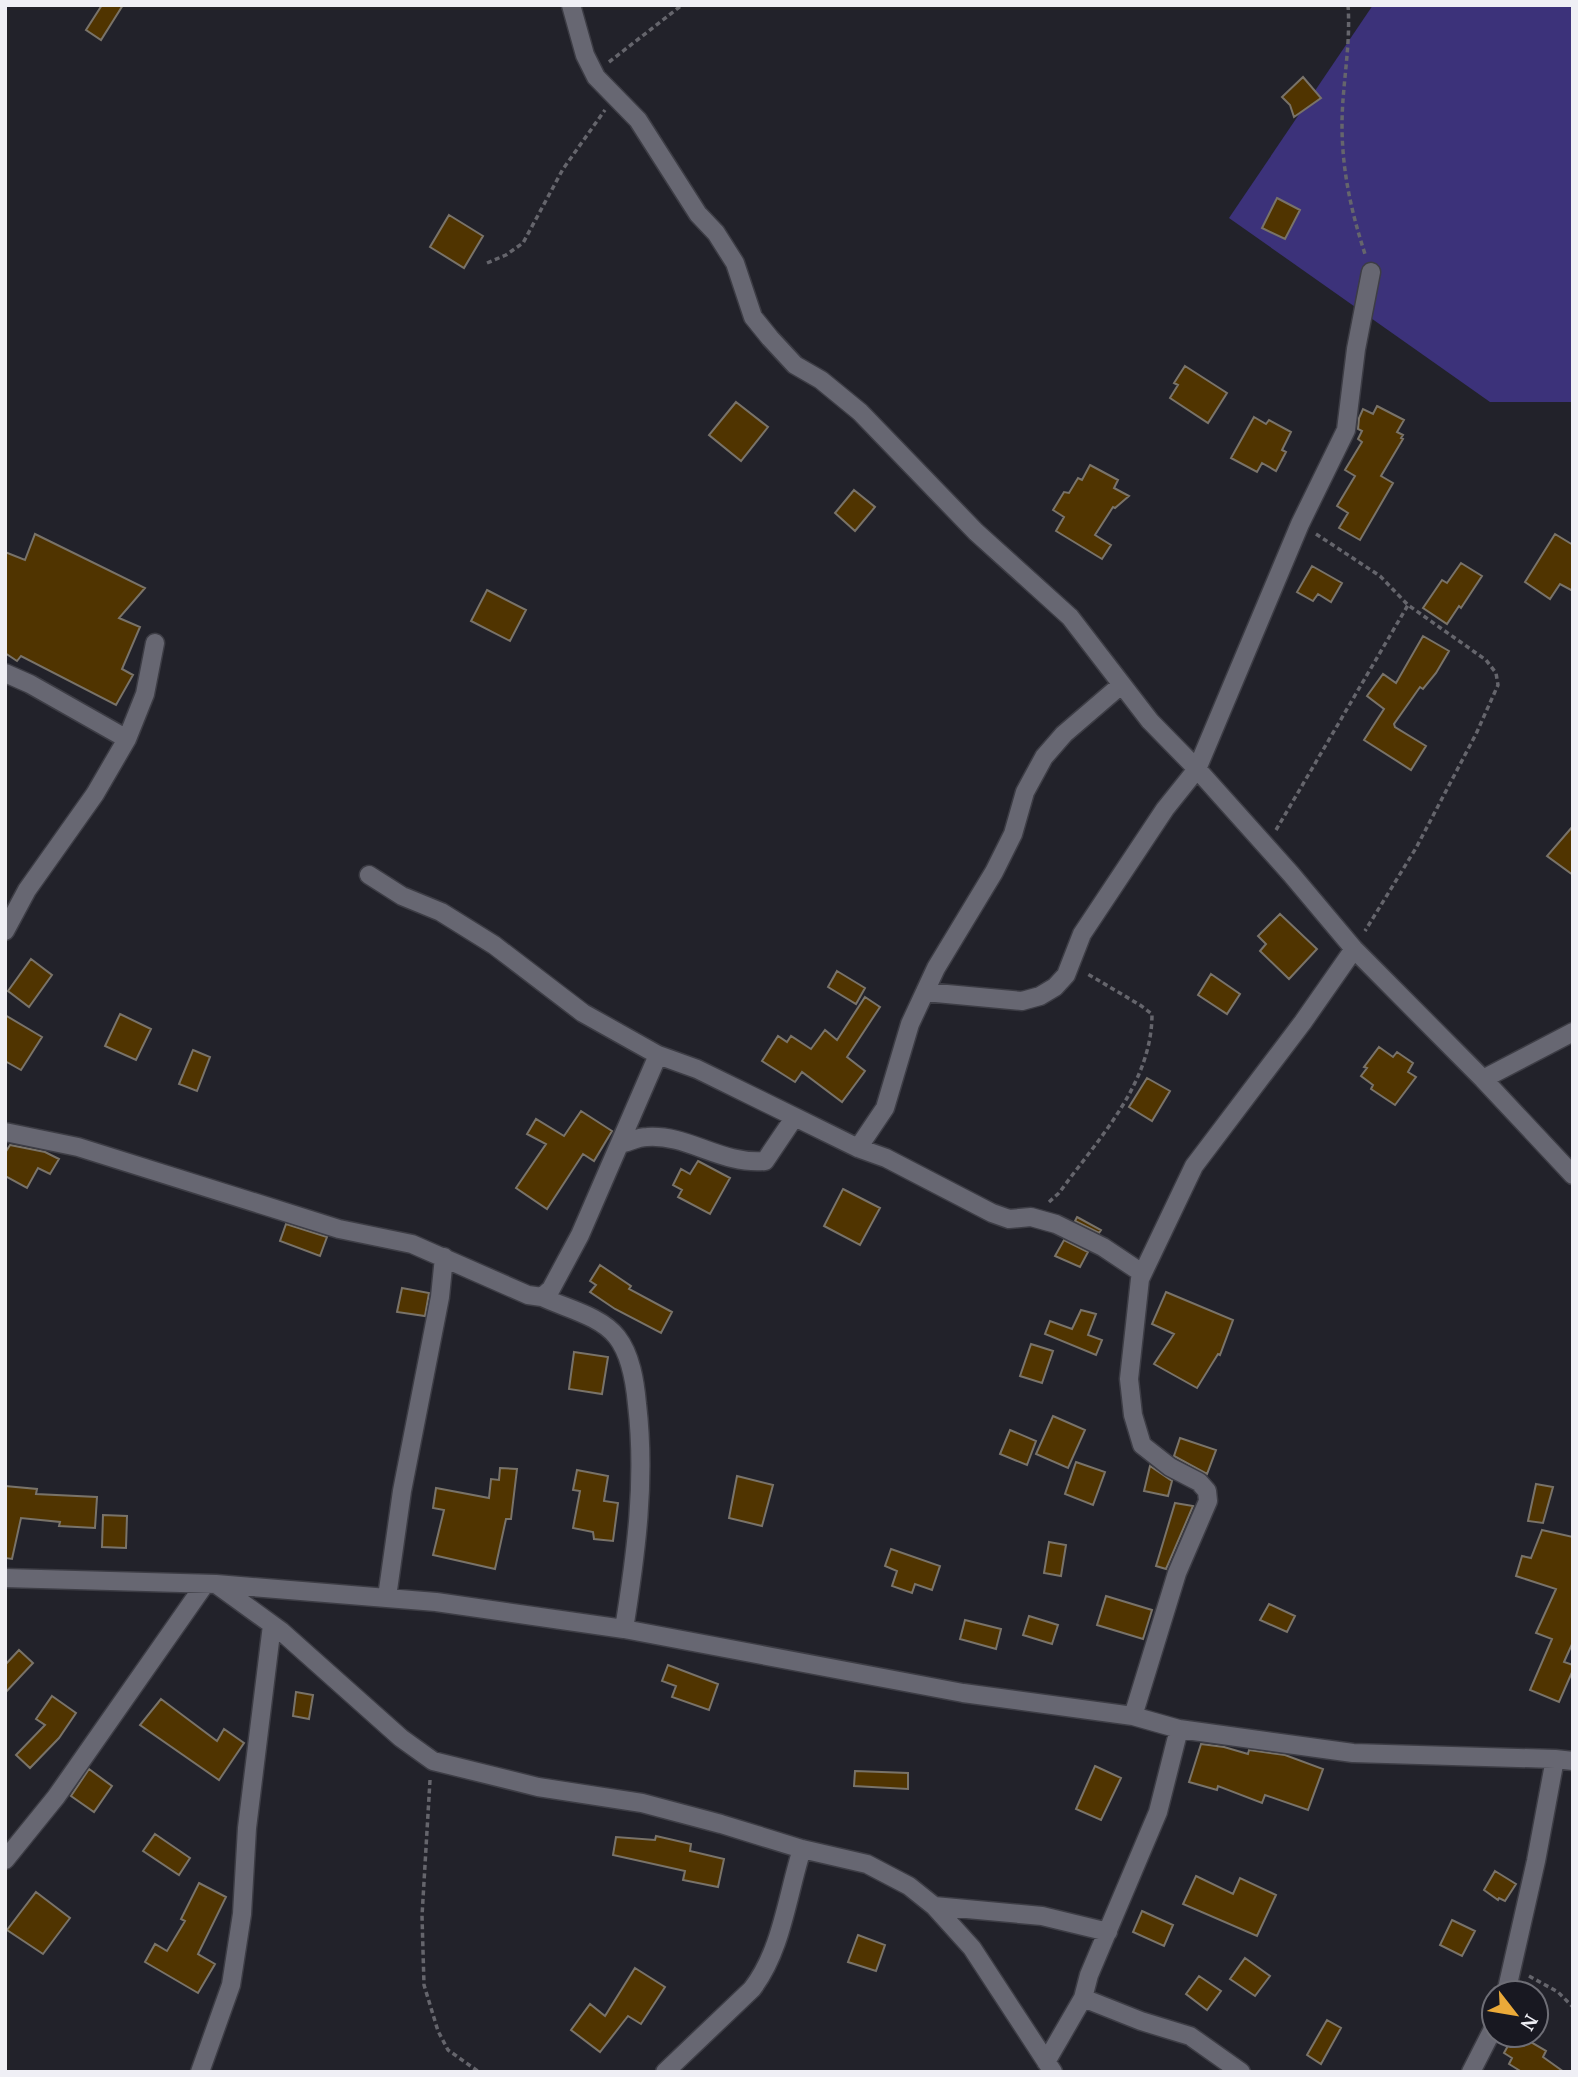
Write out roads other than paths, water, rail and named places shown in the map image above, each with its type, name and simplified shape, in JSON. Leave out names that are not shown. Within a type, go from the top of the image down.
[{"type":"street","points":[[571,5],[585,55],[596,77],[638,120],[698,214],[716,233],[736,263],[753,317],[770,338],[795,365],[821,380],[860,412],[976,532],[1070,617],[1150,721],[1267,847],[1354,949],[1483,1079],[1573,1175]]},
{"type":"street","points":[[925,992],[1022,1001],[1040,996],[1055,987],[1066,975],[1082,933],[1164,809],[1197,769],[1300,524],[1346,430],[1356,349],[1371,272]]},
{"type":"street","points":[[5,931],[27,890],[94,794],[127,739],[145,694],[155,643]]},
{"type":"street","points":[[5,673],[30,684],[127,739]]},
{"type":"street","points":[[858,1148],[885,1108],[910,1024],[936,968],[994,872],[1013,834],[1025,792],[1044,757],[1064,734],[1121,685]]},
{"type":"street","points":[[369,875],[402,896],[441,912],[494,944],[583,1013],[658,1055],[696,1069],[858,1148],[886,1158],[992,1213],[1009,1219],[1031,1217],[1056,1224],[1103,1247],[1142,1273]]},
{"type":"street","points":[[1133,1716],[1177,1573],[1208,1501],[1207,1491],[1199,1482],[1170,1467],[1142,1445],[1133,1415],[1129,1379],[1142,1273],[1194,1166],[1303,1023],[1354,949]]},
{"type":"street","points":[[1483,1079],[1573,1032]]},
{"type":"street","points":[[542,1297],[551,1289],[580,1235],[658,1055]]},
{"type":"street","points":[[620,1144],[645,1136],[666,1138],[726,1158],[749,1162],[765,1161],[794,1118]]},
{"type":"street","points":[[5,1132],[78,1147],[339,1229],[412,1244],[528,1295],[542,1297],[600,1323],[616,1335],[625,1349],[635,1382],[641,1437],[640,1508],[635,1563],[624,1629]]},
{"type":"street","points":[[387,1597],[402,1491],[440,1297],[444,1257]]},
{"type":"street","points":[[5,1578],[211,1584],[387,1597],[624,1629],[963,1693],[1133,1716],[1179,1730],[1353,1753],[1564,1760],[1536,1861],[1510,1979]]},
{"type":"street","points":[[211,1584],[272,1625],[401,1738],[433,1760],[538,1787],[642,1803],[721,1824],[802,1850],[867,1864],[909,1886],[934,1906],[972,1948],[1050,2067]]},
{"type":"street","points":[[5,1860],[64,1786],[211,1584]]},
{"type":"street","points":[[200,2072],[231,1985],[242,1913],[247,1828],[272,1625]]},
{"type":"street","points":[[1050,2067],[1083,1998],[1089,1975],[1158,1812],[1179,1730]]},
{"type":"street","points":[[665,2072],[752,1989],[764,1973],[781,1929],[802,1850]]},
{"type":"street","points":[[934,1906],[1042,1916],[1108,1932]]},
{"type":"street","points":[[1083,1998],[1141,2021],[1190,2036],[1241,2072]]},
{"type":"street","points":[[1471,2072],[1483,2049]]}]
